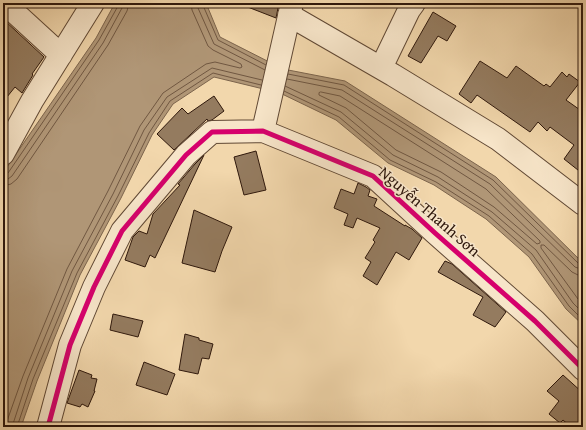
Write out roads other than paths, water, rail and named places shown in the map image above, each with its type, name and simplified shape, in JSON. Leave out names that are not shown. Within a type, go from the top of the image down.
[{"type":"street","points":[[6,3],[18,16],[61,55]]},
{"type":"street","points":[[3,154],[32,101],[93,3]]},
{"type":"street","points":[[381,68],[409,10],[414,3]]},
{"type":"street","points":[[263,131],[289,16],[381,68],[498,139],[583,204]]},
{"type":"street","name":"Nguyễn Thanh Sơn","points":[[48,427],[70,345],[94,287],[122,231],[186,155],[212,132],[263,131],[373,176],[535,320],[583,369]]},
{"type":"water","points":[[115,3],[206,3],[220,37],[283,69],[345,81],[496,177],[583,263],[583,325],[566,309],[529,257],[486,219],[434,185],[388,163],[336,120],[280,93],[214,77],[173,104],[152,135],[121,198],[80,275],[37,381],[21,427],[3,427],[3,173],[96,38]]}]
